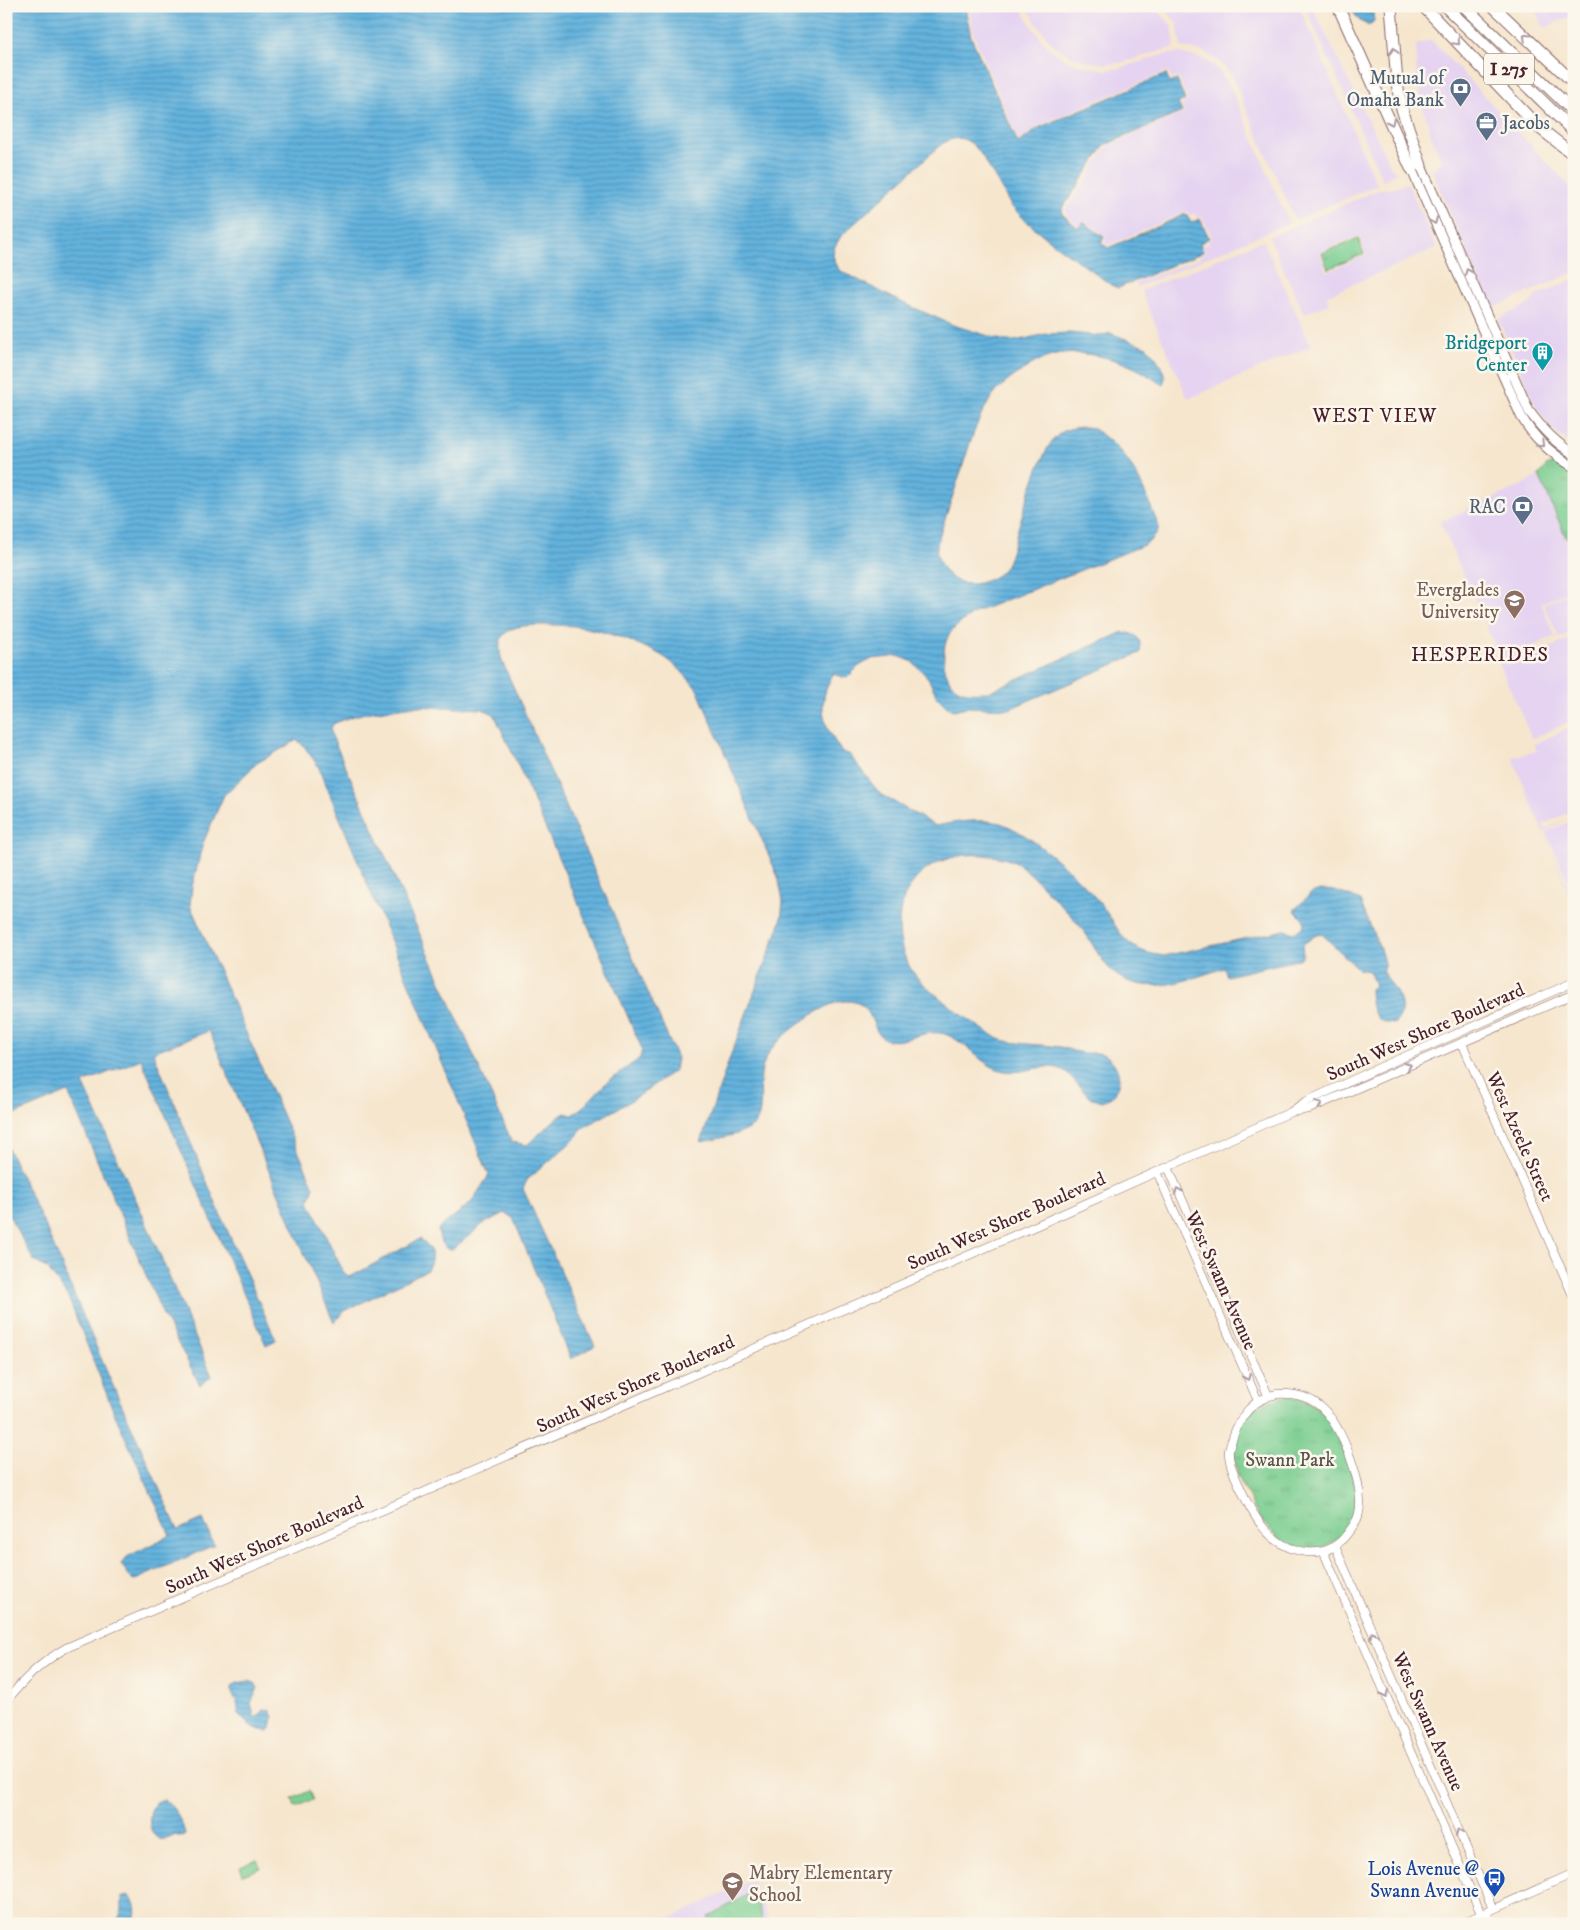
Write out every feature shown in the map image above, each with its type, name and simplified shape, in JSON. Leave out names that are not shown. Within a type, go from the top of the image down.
[{"type":"highway","points":[[1338,6],[1416,167]]},
{"type":"highway","points":[[1391,6],[1397,83],[1416,167]]},
{"type":"highway","points":[[1423,6],[1537,126],[1569,152]]},
{"type":"highway","name":"I 275","points":[[1445,6],[1574,132]]},
{"type":"highway","name":"I 275","points":[[1464,6],[1574,112]]},
{"type":"highway","points":[[1494,6],[1574,83]]},
{"type":"main road","points":[[1416,167],[1530,411],[1544,431],[1574,454]]},
{"type":"main road","points":[[1416,167],[1477,321],[1527,428],[1551,453],[1574,467]]},
{"type":"main road","points":[[1477,321],[1487,317]]},
{"type":"street","name":"South West Shore Boulevard","points":[[6,1702],[15,1690],[44,1662],[66,1648],[1031,1228],[1291,1112],[1305,1102],[1381,1067],[1574,982]]},
{"type":"street","name":"South West Shore Boulevard","points":[[1291,1112],[1309,1109],[1574,994]]},
{"type":"street","name":"West Azeele Street","points":[[1462,1043],[1574,1298]]},
{"type":"street","name":"West Swann Avenue","points":[[1168,1167],[1268,1395]]},
{"type":"street","name":"West Swann Avenue","points":[[1157,1172],[1258,1401]]},
{"type":"street","points":[[1286,1393],[1306,1397],[1322,1408],[1335,1423],[1342,1437],[1354,1471],[1360,1498],[1359,1513],[1343,1539],[1324,1552],[1300,1551],[1283,1546],[1267,1532],[1246,1501],[1236,1479],[1229,1451],[1237,1424],[1248,1408],[1268,1395],[1286,1393]]},
{"type":"street","name":"West Swann Avenue","points":[[1334,1546],[1491,1924]]},
{"type":"street","name":"West Swann Avenue","points":[[1324,1552],[1486,1911]]},
{"type":"street","points":[[1460,1924],[1574,1873]]},
{"type":"shaded area","points":[[968,6],[1020,6],[1048,48],[1070,62],[1084,66],[1106,70],[1120,68],[1166,54],[1178,53],[1201,58],[1210,63],[1218,69],[1232,90],[1289,223],[1137,287],[1136,283],[1200,258],[1200,255],[1205,253],[1203,245],[1209,244],[1208,241],[1212,237],[1202,217],[1197,218],[1195,213],[1190,215],[1188,212],[1185,212],[1108,245],[1105,243],[1106,236],[1084,220],[1078,225],[1068,217],[1065,210],[1107,147],[1184,113],[1182,104],[1188,100],[1179,78],[1172,79],[1168,72],[1165,72],[1039,125],[1019,140],[974,36]]},
{"type":"shaded area","points":[[1027,6],[1154,6],[1172,26],[1175,47],[1120,63],[1106,64],[1086,61],[1074,57],[1052,44]]},
{"type":"shaded area","points":[[1163,6],[1299,6],[1377,185],[1295,220],[1232,76],[1223,65],[1204,52],[1181,47],[1177,23]]},
{"type":"shaded area","points":[[1305,6],[1312,6],[1392,169],[1397,172],[1383,181]]},
{"type":"shaded area","points":[[1534,6],[1574,6],[1574,15],[1544,28]]},
{"type":"shaded area","points":[[1431,40],[1574,191],[1574,272],[1496,307],[1489,302],[1432,171],[1442,161],[1422,106],[1417,79],[1416,45]]},
{"type":"shaded area","points":[[1407,183],[1437,248],[1328,295],[1329,304],[1304,314],[1269,237],[1380,189],[1395,188]],"holes":[[[1358,236],[1366,255],[1326,271],[1320,252]]]},
{"type":"shaded area","points":[[1263,240],[1311,346],[1188,399],[1141,291]]},
{"type":"shaded area","points":[[1574,279],[1574,447],[1550,427],[1537,408],[1498,319],[1529,304],[1536,296]]},
{"type":"shaded area","points":[[1539,475],[1566,540],[1574,551],[1574,589],[1541,603],[1555,636],[1501,660],[1440,522],[1525,484]]},
{"type":"shaded area","points":[[1574,591],[1574,631],[1513,658],[1515,663],[1574,637],[1574,720],[1532,739],[1493,649],[1501,662],[1557,638],[1558,635],[1544,604]]},
{"type":"shaded area","points":[[1574,726],[1574,810],[1543,824],[1545,829],[1574,816],[1543,832],[1512,757],[1537,751],[1534,744]]},
{"type":"shaded area","points":[[1574,820],[1574,894],[1546,832]]},
{"type":"shaded area","points":[[1546,838],[1574,901],[1574,906]]},
{"type":"shaded area","name":"Mabry Elementary School","points":[[752,1880],[771,1924],[658,1924]]},
{"type":"green space","points":[[1358,238],[1364,254],[1328,269],[1322,253]]},
{"type":"green space","points":[[1559,464],[1574,472],[1574,535],[1566,538],[1539,475],[1547,465]]},
{"type":"green space","name":"Swann Park","points":[[1285,1396],[1312,1404],[1327,1418],[1341,1444],[1356,1492],[1357,1506],[1354,1522],[1340,1536],[1319,1550],[1285,1544],[1259,1518],[1238,1476],[1231,1439],[1250,1410]]},
{"type":"green space","points":[[309,1791],[313,1800],[295,1807],[292,1799]]},
{"type":"green space","points":[[257,1860],[261,1868],[243,1875],[240,1867]]},
{"type":"green space","points":[[747,1895],[757,1900],[764,1924],[713,1924],[708,1917]]},
{"type":"water","points":[[6,6],[965,6],[971,37],[1018,143],[1040,127],[1166,74],[1170,83],[1177,80],[1185,100],[1178,103],[1182,112],[1105,145],[1062,209],[1062,214],[1078,228],[1083,222],[1104,237],[1101,243],[1108,248],[1186,214],[1191,223],[1200,219],[1209,238],[1200,243],[1203,252],[1121,287],[1118,288],[1111,285],[1047,238],[1022,217],[1011,206],[976,148],[963,139],[956,138],[938,147],[841,236],[834,248],[833,256],[839,270],[901,302],[953,325],[1005,341],[1015,341],[1046,334],[1070,333],[1101,336],[1110,333],[1147,347],[1157,359],[1165,378],[1163,384],[1116,360],[1076,353],[1057,355],[1041,360],[1024,369],[1003,385],[990,400],[976,427],[938,540],[937,550],[937,555],[944,569],[954,579],[961,582],[975,584],[998,575],[1005,567],[1009,557],[1033,482],[1050,445],[1058,435],[1069,429],[1086,427],[1095,430],[1113,444],[1137,476],[1159,527],[1155,535],[1144,545],[976,612],[957,626],[947,638],[944,653],[945,670],[952,684],[961,691],[988,692],[1123,632],[1138,638],[1140,653],[1009,709],[967,707],[953,710],[938,698],[928,678],[911,661],[898,656],[872,659],[859,666],[847,678],[833,674],[824,695],[823,705],[826,723],[842,752],[849,754],[880,794],[936,826],[968,821],[985,821],[1000,823],[1025,835],[1066,868],[1089,891],[1130,944],[1150,953],[1164,956],[1284,930],[1294,933],[1304,926],[1304,920],[1294,910],[1309,895],[1321,890],[1334,891],[1360,901],[1385,964],[1382,971],[1401,1004],[1399,1018],[1394,1024],[1381,1021],[1374,1013],[1370,989],[1375,985],[1369,971],[1358,969],[1322,934],[1316,935],[1302,945],[1303,955],[1300,959],[1227,976],[1224,968],[1171,984],[1144,985],[1130,982],[1113,972],[1103,961],[1077,922],[1021,866],[1011,860],[995,856],[957,856],[941,861],[927,869],[915,880],[906,893],[901,909],[899,927],[901,945],[911,969],[921,982],[943,1000],[976,1025],[1002,1040],[1060,1047],[1081,1053],[1097,1053],[1106,1056],[1113,1062],[1119,1075],[1118,1085],[1113,1095],[1103,1101],[1096,1100],[1090,1097],[1067,1073],[1054,1067],[1011,1072],[1004,1071],[988,1064],[961,1042],[945,1034],[930,1033],[902,1040],[888,1040],[877,1032],[868,1011],[855,1002],[844,1001],[826,1007],[804,1020],[770,1051],[762,1071],[760,1107],[758,1120],[755,1124],[737,1134],[701,1142],[730,1057],[781,921],[783,901],[778,877],[697,689],[680,670],[661,655],[612,635],[573,626],[527,626],[518,627],[505,634],[501,640],[500,649],[502,661],[677,1058],[675,1070],[629,1102],[581,1129],[576,1138],[527,1180],[523,1189],[595,1346],[571,1359],[513,1218],[505,1213],[483,1224],[453,1249],[447,1249],[441,1243],[438,1229],[471,1203],[489,1175],[318,766],[304,746],[297,740],[257,763],[224,795],[203,843],[192,887],[190,905],[314,1187],[309,1201],[344,1273],[350,1277],[420,1239],[428,1246],[431,1253],[431,1261],[427,1270],[343,1312],[334,1323],[209,1031],[153,1052],[224,1223],[276,1340],[266,1345],[141,1059],[83,1083],[141,1211],[212,1376],[200,1385],[163,1315],[68,1092],[6,1118]],"holes":[[[415,706],[482,709],[494,714],[642,1049],[640,1058],[606,1083],[585,1105],[572,1115],[565,1113],[557,1118],[527,1145],[512,1142],[332,736],[331,729],[333,724],[353,716],[384,710]]]},
{"type":"water","points":[[1348,6],[1372,6],[1374,21],[1369,26],[1360,21]]},
{"type":"water","points":[[6,1144],[46,1228],[106,1370],[178,1530],[203,1519],[214,1545],[133,1581],[121,1564],[127,1557],[170,1535],[115,1415],[68,1297],[48,1269],[34,1261],[6,1210]]},
{"type":"water","points":[[249,1681],[255,1683],[258,1688],[251,1703],[254,1717],[258,1717],[265,1709],[270,1711],[273,1717],[271,1728],[268,1731],[252,1726],[239,1714],[232,1687],[237,1683]]},
{"type":"water","points":[[164,1800],[171,1805],[180,1821],[185,1835],[182,1837],[175,1835],[167,1839],[160,1839],[152,1831],[150,1825],[151,1811],[158,1801]]},
{"type":"water","points":[[128,1895],[135,1905],[134,1920],[132,1924],[116,1924],[122,1910],[122,1897]]},
{"type":"place","name":"Mutual of Omaha Bank","points":[[1460,107]]},
{"type":"place","name":"Jacobs","points":[[1486,141]]},
{"type":"place","name":"Bridgeport Center","points":[[1543,372]]},
{"type":"place","name":"RAC","points":[[1522,525]]},
{"type":"place","name":"Everglades University","points":[[1515,619]]},
{"type":"place","name":"Lois Avenue @ Swann Avenue","points":[[1495,1898]]},
{"type":"place","name":"Mabry Elementary School","points":[[733,1902]]},
{"type":"district","name":"WEST VIEW","points":[[1375,415]]},
{"type":"district","name":"HESPERIDES","points":[[1480,654]]}]
